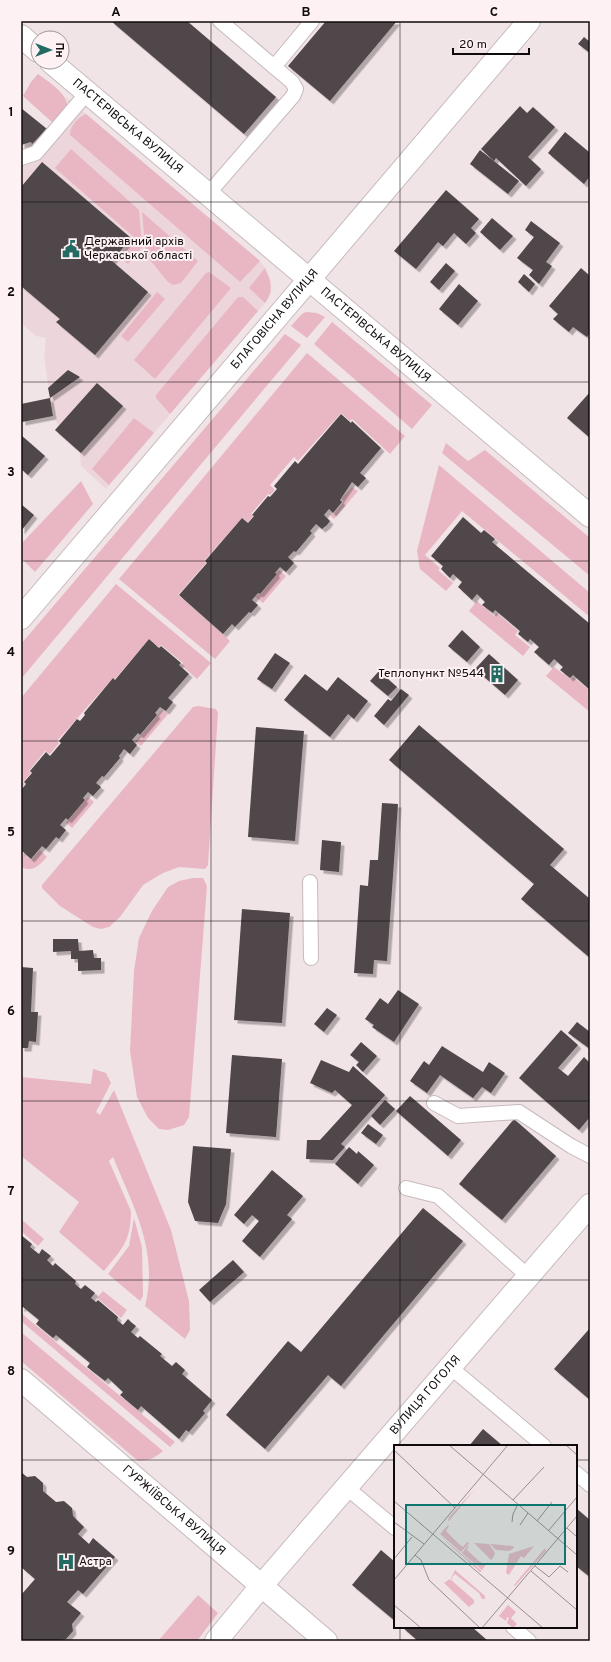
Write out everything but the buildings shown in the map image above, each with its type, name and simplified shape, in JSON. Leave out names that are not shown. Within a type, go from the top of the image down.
[{"type":"main road","name":"БЛАГОВІСНА ВУЛИЦЯ","points":[[21,618],[529,21]]},
{"type":"main road","points":[[21,36],[30,43]]},
{"type":"main road","name":"ПАСТЕРІВСЬКА ВУЛИЦЯ","points":[[61,70],[309,279],[588,510]]},
{"type":"main road","name":"ВУЛИЦЯ ГОГОЛЯ","points":[[216,1641],[262,1585],[590,1205]]},
{"type":"main road","name":"ГУРЖІЇВСЬКА ВУЛИЦЯ","points":[[21,1380],[326,1641]]},
{"type":"lane","points":[[208,194],[293,96],[296,89],[292,82],[220,21]]},
{"type":"lane","points":[[274,67],[312,21]]},
{"type":"lane","points":[[21,158],[36,153],[87,93]]},
{"type":"lane","points":[[310,882],[311,958]]},
{"type":"lane","points":[[434,1103],[458,1116],[519,1112],[571,1146],[590,1156]]},
{"type":"lane","points":[[406,1188],[438,1196],[529,1277]]},
{"type":"lane","points":[[450,1367],[543,1445]]},
{"type":"lane","points":[[577,1474],[590,1485]]},
{"type":"lane","points":[[347,1488],[394,1527]]},
{"type":"lane","points":[[514,1628],[529,1641]]},
{"type":"shaded area","points":[[38,74],[58,89],[66,99],[66,109],[53,123],[23,96],[31,82]]},
{"type":"shaded area","points":[[66,97],[260,261],[271,282],[271,293],[265,303],[106,489],[81,466],[80,453],[55,430],[58,427],[50,398],[44,356],[46,338],[36,336],[21,323],[21,156],[31,142],[32,144],[53,123],[68,104]]},
{"type":"shaded area","points":[[86,114],[260,261],[240,282],[70,135],[71,128]]},
{"type":"shaded area","points":[[71,149],[139,210],[142,247],[128,264],[120,257],[135,238],[55,168]]},
{"type":"shaded area","points":[[142,212],[198,261],[181,283],[173,285],[168,282],[146,255]]},
{"type":"shaded area","points":[[265,268],[269,277],[271,290],[265,303],[249,288]]},
{"type":"shaded area","points":[[209,272],[231,288],[155,379],[134,360],[206,273]]},
{"type":"shaded area","points":[[157,292],[165,299],[128,342],[121,336]]},
{"type":"shaded area","points":[[238,297],[243,297],[258,311],[170,414],[156,398],[156,395]]},
{"type":"shaded area","points":[[306,312],[317,313],[325,317],[307,338],[291,326],[302,314]]},
{"type":"shaded area","points":[[332,322],[432,405],[412,429],[314,344]]},
{"type":"shaded area","points":[[285,334],[301,345],[21,679],[21,644]]},
{"type":"shaded area","points":[[307,353],[405,436],[390,454],[352,419],[350,421],[341,413],[298,461],[294,457],[270,485],[275,490],[270,495],[268,494],[251,514],[253,516],[248,522],[242,518],[204,561],[206,563],[178,595],[230,641],[215,659],[119,579]]},
{"type":"shaded area","points":[[134,418],[154,433],[109,485],[92,469]]},
{"type":"shaded area","points":[[446,443],[468,461],[485,450],[590,538],[590,576],[442,453]]},
{"type":"shaded area","points":[[439,465],[590,593],[590,617],[462,511],[425,555],[440,568],[438,570],[453,583],[446,591],[420,569],[417,551]]},
{"type":"shaded area","points":[[81,481],[93,504],[35,572],[21,558],[21,544]]},
{"type":"shaded area","points":[[352,487],[358,491],[334,519],[330,515],[332,513],[334,514],[344,501],[341,499]]},
{"type":"shaded area","points":[[279,570],[286,576],[263,603],[255,597],[258,594],[260,595]]},
{"type":"shaded area","points":[[116,584],[211,663],[197,679],[181,665],[183,663],[161,645],[159,647],[149,639],[115,679],[113,678],[57,741],[59,743],[50,754],[45,751],[29,771],[31,773],[23,782],[25,784],[21,789],[21,698]]},
{"type":"shaded area","points":[[477,601],[494,616],[497,613],[518,631],[515,635],[530,647],[523,656],[469,611]]},
{"type":"shaded area","points":[[554,667],[571,680],[573,677],[590,691],[590,712],[546,676]]},
{"type":"shaded area","points":[[198,706],[216,709],[218,713],[208,865],[205,869],[179,867],[163,873],[143,885],[120,917],[109,927],[101,929],[93,927],[60,906],[42,888],[42,885],[193,707]]},
{"type":"shaded area","points":[[162,710],[168,714],[141,746],[135,742]]},
{"type":"shaded area","points":[[88,797],[94,802],[72,828],[66,823]]},
{"type":"shaded area","points":[[40,850],[47,857],[39,865],[33,869],[21,867],[21,853],[31,860]]},
{"type":"shaded area","points":[[193,878],[203,878],[207,886],[189,1117],[184,1125],[168,1130],[159,1129],[148,1118],[137,1097],[130,1051],[134,971],[139,938],[152,911],[168,887],[179,881]]},
{"type":"shaded area","points":[[93,1069],[106,1073],[111,1083],[96,1112],[100,1115],[114,1090],[171,1230],[189,1301],[190,1330],[185,1339],[145,1306],[149,1266],[142,1229],[113,1157],[109,1161],[131,1211],[131,1221],[124,1244],[116,1257],[104,1271],[59,1232],[79,1202],[21,1156],[21,1077],[91,1084]]},
{"type":"shaded area","points":[[134,1218],[142,1247],[143,1296],[140,1301],[108,1274],[129,1246]]},
{"type":"shaded area","points":[[21,1219],[44,1239],[38,1246],[21,1231]]},
{"type":"shaded area","points":[[103,1291],[127,1310],[121,1318],[97,1298]]},
{"type":"shaded area","points":[[21,1313],[175,1442],[170,1447],[21,1321]]},
{"type":"shaded area","points":[[21,1332],[163,1451],[151,1459],[137,1460],[21,1361]]},
{"type":"shaded area","points":[[198,1595],[218,1613],[197,1641],[158,1641]]},
{"type":"place","name":"Державний архів Черкаської області","points":[[71,249]]},
{"type":"place","name":"Теплопункт №544","points":[[497,674]]},
{"type":"place","name":"Астра","points":[[66,1562]]}]
